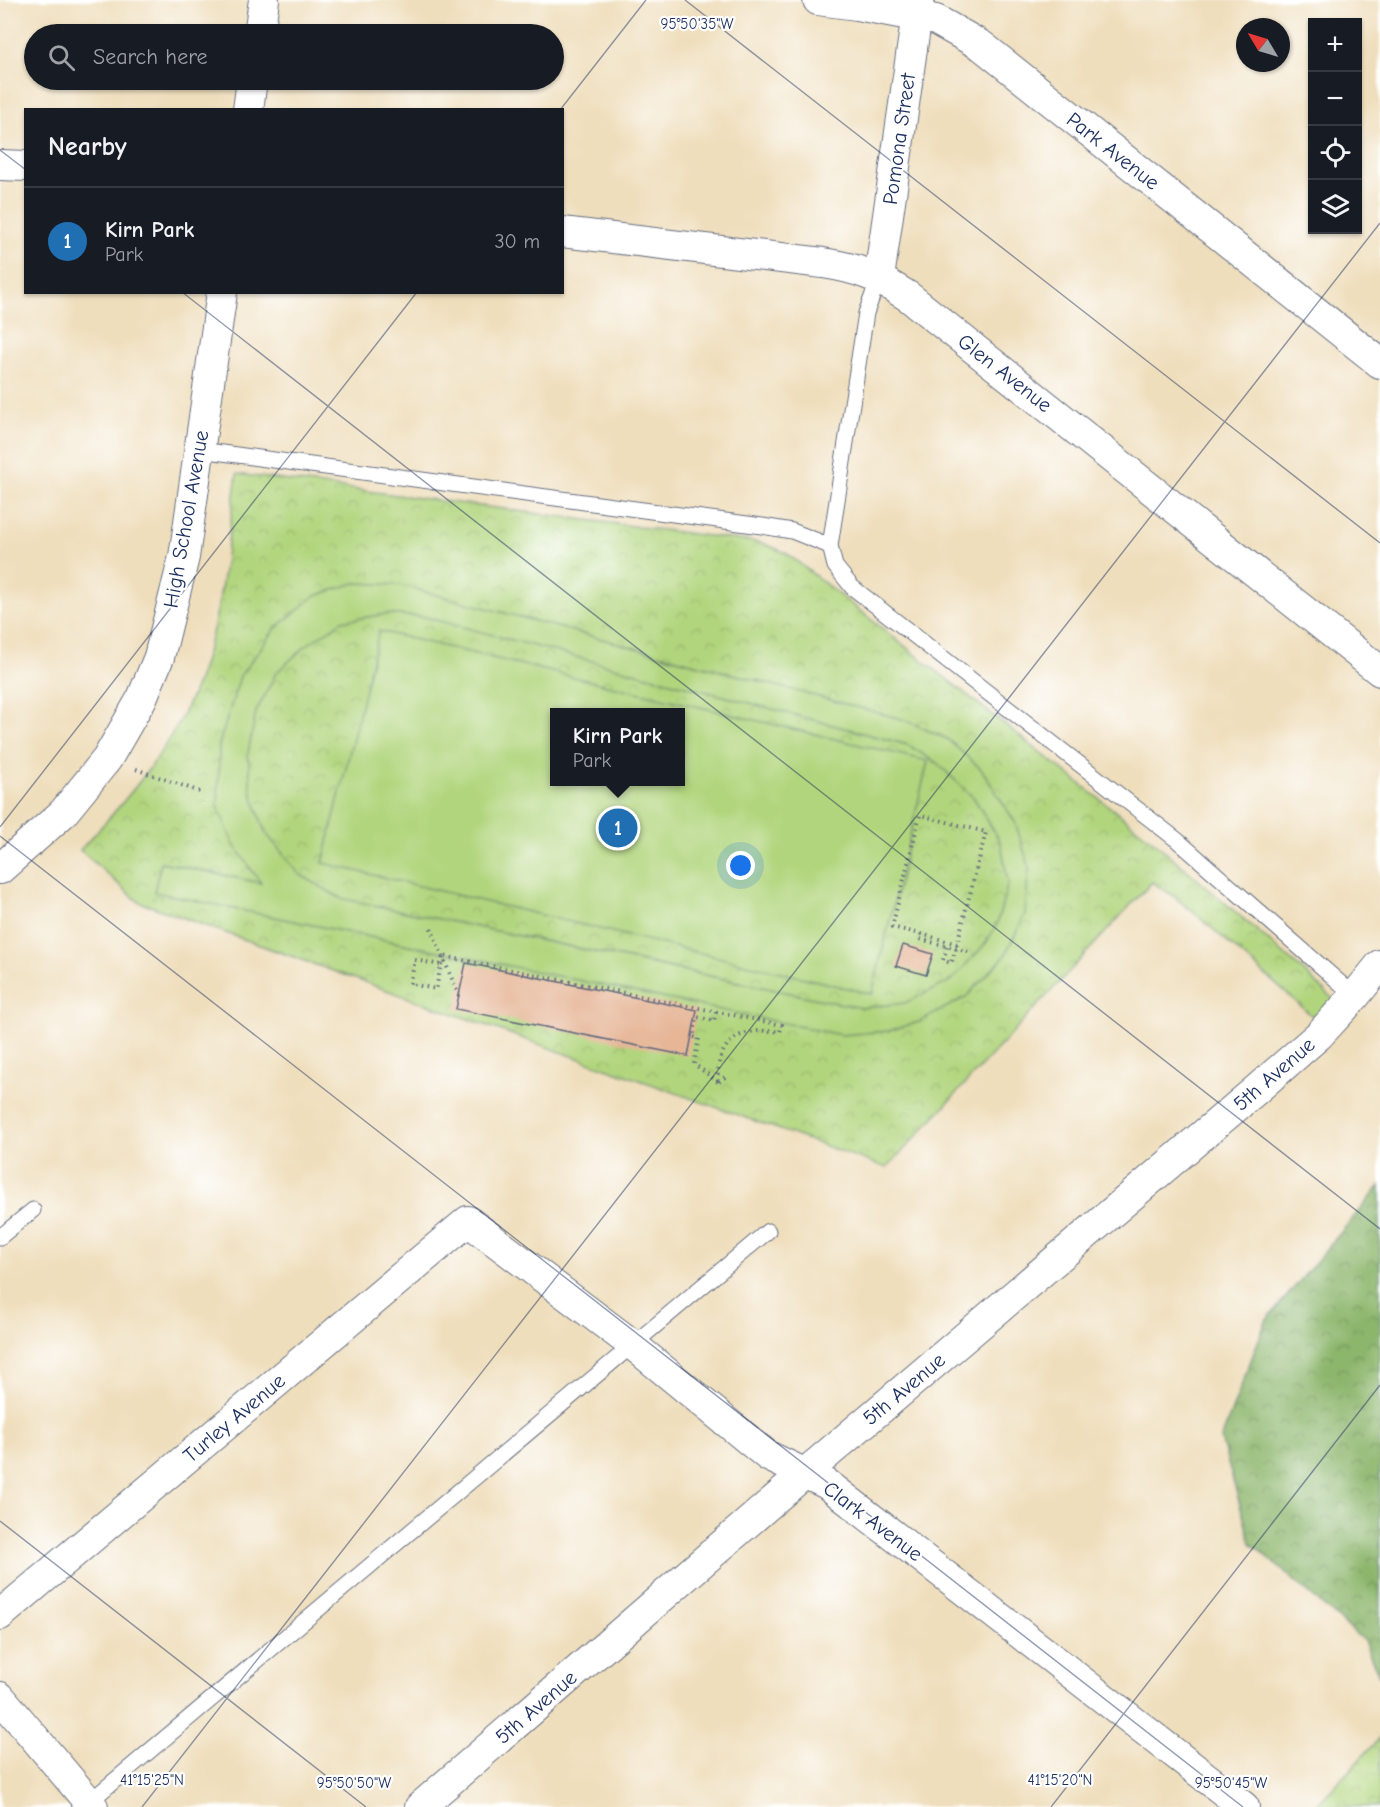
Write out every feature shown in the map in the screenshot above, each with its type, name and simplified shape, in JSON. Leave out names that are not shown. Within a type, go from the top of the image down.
[{"type":"street","points":[[260,24],[264,0]]},
{"type":"street","name":"Park Avenue","points":[[818,0],[918,8],[982,46],[1380,363]]},
{"type":"street","name":"Pomona Street","points":[[879,278],[918,8]]},
{"type":"street","points":[[248,108],[251,90]]},
{"type":"street","points":[[0,165],[24,166]]},
{"type":"street","name":"Glen Avenue","points":[[564,232],[823,263],[852,268],[879,278],[909,297],[1380,671]]},
{"type":"street","name":"High School Avenue","points":[[0,869],[63,813],[107,759],[142,698],[159,657],[184,557],[222,294]]},
{"type":"street","name":"5th Avenue","points":[[420,1807],[804,1474],[1256,1090],[1318,1035],[1355,996],[1380,965]]},
{"type":"street","name":"Clark Avenue","points":[[468,1221],[633,1345],[768,1456],[827,1484],[1244,1807]]},
{"type":"street","name":"Turley Avenue","points":[[0,1615],[468,1221]]},
{"type":"street","points":[[0,1697],[91,1804]]},
{"type":"lane","points":[[879,278],[866,313],[830,546],[835,566],[852,587],[1177,840],[1355,996]]},
{"type":"lane","points":[[200,450],[762,526],[792,531],[830,546]]},
{"type":"lane","points":[[0,1237],[33,1210]]},
{"type":"lane","points":[[91,1804],[768,1231]]},
{"type":"path","points":[[107,759],[203,793]]},
{"type":"path","points":[[920,815],[986,832],[957,944],[921,934],[892,927],[920,815]]},
{"type":"path","points":[[431,928],[459,996]]},
{"type":"path","points":[[921,934],[920,939],[972,953]]},
{"type":"path","points":[[947,947],[943,960],[951,963],[956,949]]},
{"type":"path","points":[[441,965],[415,960],[410,984],[435,989],[441,965],[443,956]]},
{"type":"path","points":[[443,956],[782,1025],[780,1032],[755,1030],[733,1039],[719,1059],[718,1083]]},
{"type":"path","points":[[716,1012],[714,1021],[697,1017],[693,1036],[699,1038],[694,1064],[718,1083]]},
{"type":"path","points":[[718,1083],[725,1077]]},
{"type":"green space","points":[[237,474],[762,543],[786,553],[1152,840],[1343,1008],[1326,1028],[1199,917],[1152,882],[887,1168],[139,902],[80,850],[140,782],[178,725],[199,677],[208,649],[225,562]]},
{"type":"green space","points":[[355,583],[400,585],[905,720],[947,739],[982,770],[1015,822],[1029,866],[1025,914],[1004,957],[966,997],[919,1022],[888,1031],[841,1035],[154,892],[161,862],[261,883],[234,845],[218,807],[219,745],[240,676],[275,629],[315,596]],"holes":[[[387,614],[425,617],[908,745],[937,763],[974,798],[1001,843],[1008,883],[997,924],[986,943],[951,981],[905,1003],[861,1008],[340,898],[299,874],[265,832],[251,791],[248,753],[256,712],[276,673],[307,645],[342,621]]]},
{"type":"green space","points":[[379,631],[928,761],[872,994],[323,863]]},
{"type":"green space","points":[[1380,1186],[1380,1678],[1364,1641],[1251,1543],[1221,1439],[1266,1321]]},
{"type":"green space","points":[[1380,1738],[1380,1807],[1315,1807]]},
{"type":"building","points":[[903,945],[933,954],[926,975],[896,966]]},
{"type":"building","points":[[466,963],[697,1010],[688,1056],[456,1009]]},
{"type":"place","name":"Kirn Park","points":[[618,828]]}]
